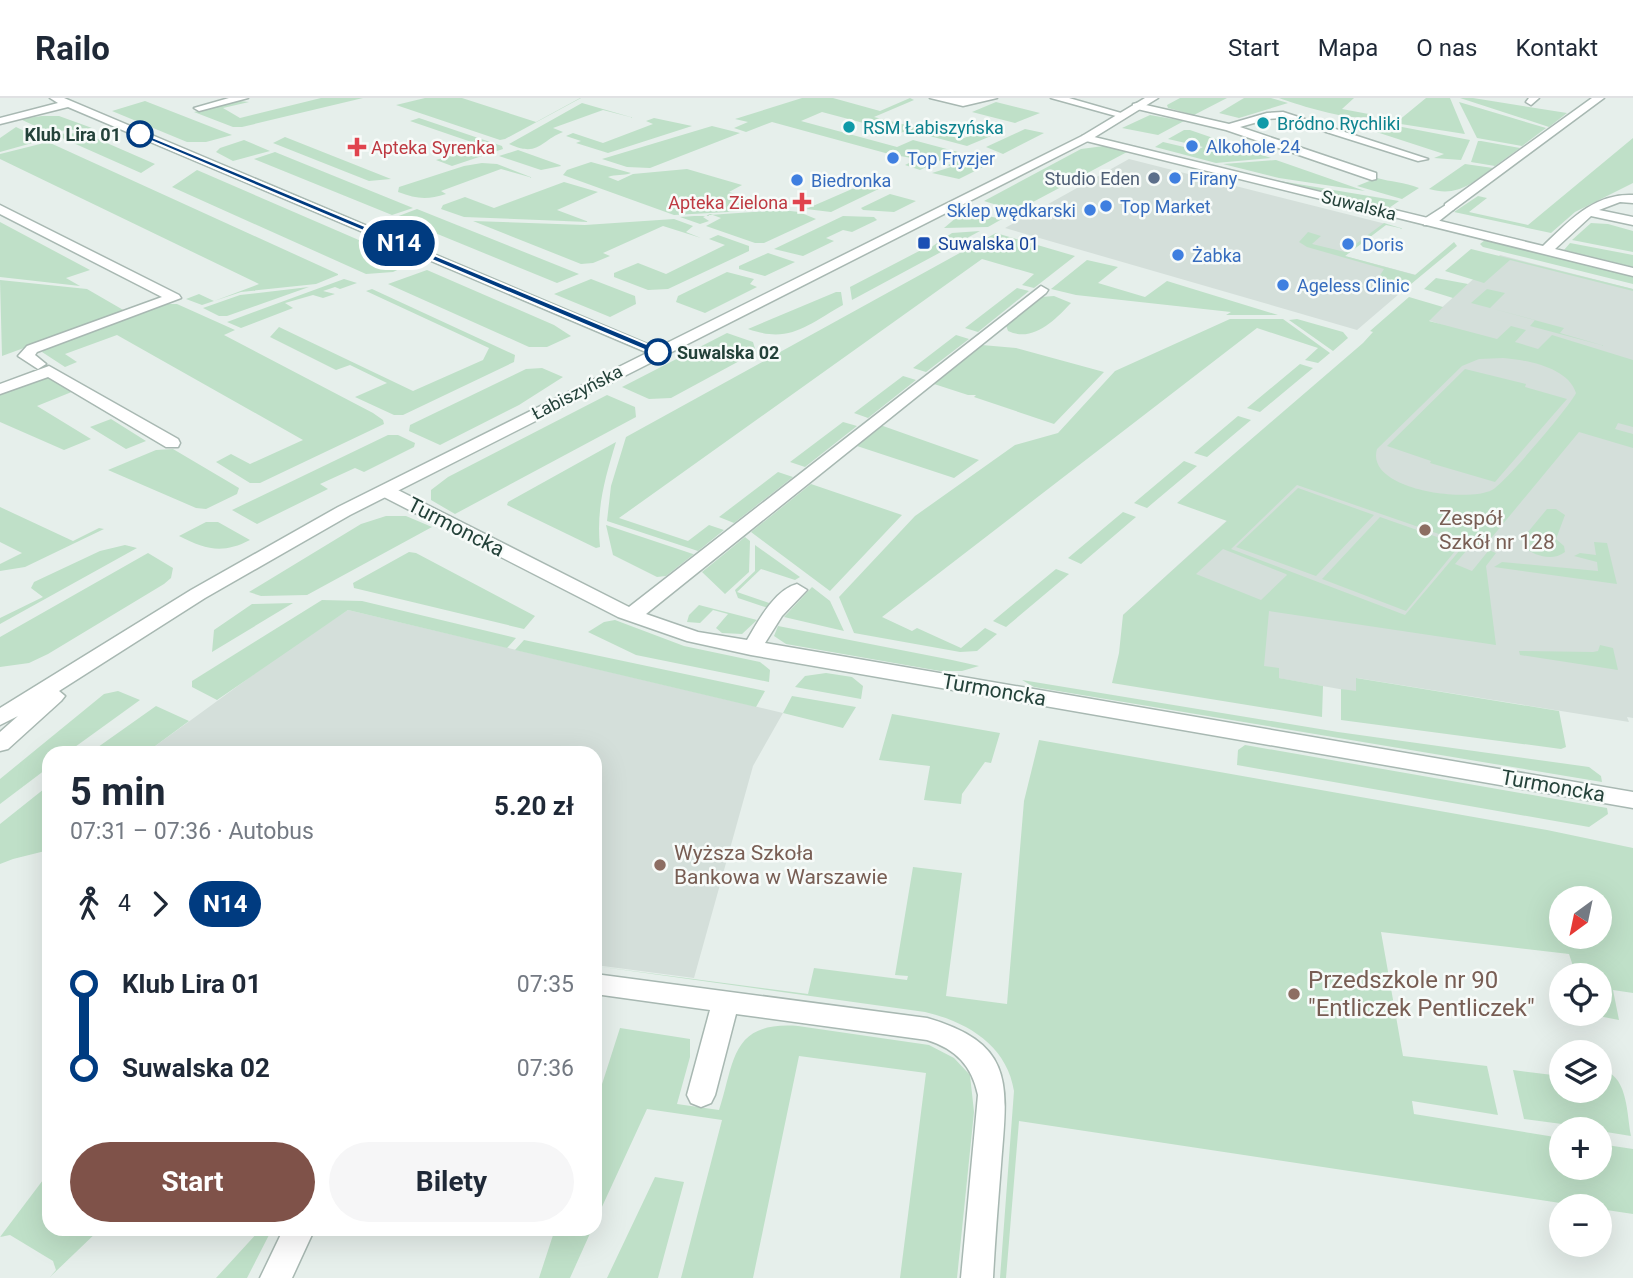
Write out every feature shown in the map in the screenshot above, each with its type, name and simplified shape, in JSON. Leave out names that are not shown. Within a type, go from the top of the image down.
[{"type":"street","points":[[199,108],[243,98]]},
{"type":"street","points":[[935,98],[963,103],[992,98]]},
{"type":"street","points":[[1056,98],[1123,115]]},
{"type":"street","name":"Łabiszyńska","points":[[0,718],[249,564],[384,491],[1086,138],[1153,98]]},
{"type":"street","points":[[1429,222],[1599,98]]},
{"type":"street","points":[[0,121],[62,101],[658,352]]},
{"type":"street","points":[[1137,106],[1229,127],[1373,176]]},
{"type":"street","points":[[1229,127],[1266,116],[1283,115],[1422,159]]},
{"type":"street","name":"Suwalska","points":[[1086,138],[1633,272]]},
{"type":"street","points":[[1546,251],[1589,212],[1613,198],[1633,199]]},
{"type":"street","points":[[0,209],[174,298],[32,349],[27,357],[172,443]]},
{"type":"street","points":[[1589,212],[1633,221]]},
{"type":"street","points":[[632,615],[1041,290]]},
{"type":"street","points":[[0,389],[43,367]]},
{"type":"street","name":"Turmoncka","points":[[384,491],[632,615],[694,637],[1633,800]]},
{"type":"street","points":[[751,649],[774,613],[797,590]]},
{"type":"street","name":"Łabiszyńska","points":[[0,744],[121,642]]},
{"type":"street","points":[[602,985],[928,1029],[957,1039],[974,1053],[986,1069],[992,1095],[976,1278]]},
{"type":"street","points":[[701,1095],[726,1001]]},
{"type":"street","points":[[275,1278],[296,1236]]},
{"type":"shaded area","points":[[1129,159],[1386,224],[1345,256],[1420,276],[1357,330],[1005,228]]},
{"type":"shaded area","name":"Zespół Szkół nr 128","points":[[1500,255],[1633,289],[1633,718],[1627,717],[1629,722],[1357,678],[1356,692],[1278,678],[1123,615],[1442,325],[1428,320]]},
{"type":"shaded area","name":"Wyższa Szkoła Bankowa w Warszawie","points":[[348,610],[783,713],[753,766],[694,978],[602,966],[602,746],[155,746],[283,653]]},
{"type":"green space","points":[[321,98],[363,98],[242,127],[233,127],[194,112],[240,101],[249,102],[223,108],[240,118]]},
{"type":"green space","points":[[425,98],[462,98],[536,122],[581,98],[505,139],[500,140],[396,105]]},
{"type":"green space","points":[[802,98],[833,98],[880,111],[910,98],[914,100],[874,117],[962,139],[989,127],[1003,131],[967,146],[907,130],[901,133],[822,112],[801,121],[897,147],[913,140],[958,152],[920,170],[905,165],[917,159],[772,122],[746,132],[734,128],[748,122],[735,119]]},
{"type":"green space","points":[[1180,98],[1227,98],[1194,115],[1168,108],[1167,105]]},
{"type":"green space","points":[[1244,98],[1271,98],[1288,103],[1239,118],[1219,113]]},
{"type":"green space","points":[[1279,98],[1354,98],[1342,109],[1374,115],[1341,115]]},
{"type":"green space","points":[[1426,98],[1450,98],[1465,134],[1375,120],[1378,118],[1398,121]]},
{"type":"green space","points":[[1460,98],[1473,98],[1567,113],[1549,127]]},
{"type":"green space","points":[[145,101],[232,135],[206,142],[187,142],[112,111]]},
{"type":"green space","points":[[996,102],[1040,113],[1015,123],[972,112]]},
{"type":"green space","points":[[1459,102],[1546,128],[1522,146],[1477,138]]},
{"type":"green space","points":[[582,103],[634,118],[603,110],[553,128],[563,132],[539,146],[527,149],[509,144]]},
{"type":"green space","points":[[1150,115],[1184,121],[1158,135],[1122,128]]},
{"type":"green space","points":[[59,116],[92,128],[48,132],[20,119]]},
{"type":"green space","points":[[419,118],[502,146],[503,149],[452,166],[436,160],[486,147],[410,121]]},
{"type":"green space","points":[[654,118],[692,126],[608,153],[576,143],[581,141],[566,136],[573,133],[603,143],[653,124],[646,121]]},
{"type":"green space","points":[[1376,122],[1470,140],[1461,160],[1434,158],[1444,154],[1361,127]]},
{"type":"green space","points":[[712,126],[740,133],[650,168],[627,167],[602,159]]},
{"type":"green space","points":[[16,127],[43,140],[0,152],[0,138]]},
{"type":"green space","points":[[1025,129],[1044,133],[1003,154],[986,147]]},
{"type":"green space","points":[[1184,130],[1271,158],[1216,163],[1155,147],[1163,142],[1197,150],[1203,147],[1168,139]]},
{"type":"green space","points":[[84,133],[155,164],[141,173],[53,134]]},
{"type":"green space","points":[[285,137],[391,179],[369,181],[273,143]]},
{"type":"green space","points":[[1633,138],[1633,183],[1575,212],[1551,233],[1454,212],[1478,196],[1487,198],[1469,212],[1528,225]]},
{"type":"green space","points":[[244,140],[270,151],[233,161],[216,152],[220,148]]},
{"type":"green space","points":[[1478,141],[1520,148],[1495,166],[1471,162]]},
{"type":"green space","points":[[48,142],[338,275],[316,284],[241,292],[214,301],[259,284],[0,159],[0,154]]},
{"type":"green space","points":[[1104,146],[1127,152],[1016,211],[984,201],[1081,149]]},
{"type":"green space","points":[[518,150],[561,166],[541,170],[499,156]]},
{"type":"green space","points":[[275,152],[413,208],[392,215],[254,159]]},
{"type":"green space","points":[[971,155],[995,161],[959,179],[932,173],[951,167],[948,165]]},
{"type":"green space","points":[[1276,160],[1365,191],[1279,178],[1223,164]]},
{"type":"green space","points":[[591,162],[631,173],[608,177],[618,181],[633,174],[687,169],[742,185],[729,192],[783,209],[674,215],[563,175],[567,170]]},
{"type":"green space","points":[[497,164],[533,178],[501,169],[441,191],[446,194],[439,196],[422,198],[398,192],[399,187],[464,166]]},
{"type":"green space","points":[[1465,164],[1493,168],[1463,188],[1448,191],[1429,189]]},
{"type":"green space","points":[[197,170],[412,263],[393,272],[366,274],[172,187]]},
{"type":"green space","points":[[1377,178],[1419,188],[1402,199],[1357,186]]},
{"type":"green space","points":[[875,179],[891,183],[831,212],[806,209]]},
{"type":"green space","points":[[1274,180],[1399,201],[1389,208]]},
{"type":"green space","points":[[564,182],[598,192],[557,210],[589,222],[464,217],[441,209],[443,205],[465,197],[494,208]]},
{"type":"green space","points":[[890,194],[916,201],[894,212],[861,208]]},
{"type":"green space","points":[[417,209],[579,274],[557,283],[396,217]]},
{"type":"green space","points":[[782,210],[799,212],[816,219],[764,243],[755,243],[706,226],[721,218],[712,215]]},
{"type":"green space","points":[[964,211],[1002,219],[988,227],[944,228]]},
{"type":"green space","points":[[707,215],[703,217],[709,221],[700,224],[680,217]]},
{"type":"green space","points":[[843,216],[874,217],[877,220],[852,232],[843,230],[826,238],[834,241],[803,256],[774,249]]},
{"type":"green space","points":[[674,219],[693,226],[686,232],[701,238],[663,226],[603,253],[610,256],[593,263],[581,264],[473,221],[585,225]]},
{"type":"green space","points":[[0,222],[90,270],[66,278],[80,286],[0,277]]},
{"type":"green space","points":[[1384,223],[1404,229],[1386,225],[1345,256],[1415,275],[1454,242],[1457,246],[1405,289],[1377,280],[1384,269],[1307,247],[1299,242],[1308,232],[1321,236],[1312,244],[1345,252]]},
{"type":"green space","points":[[1591,223],[1608,224],[1633,231],[1633,252],[1572,240]]},
{"type":"green space","points":[[980,231],[852,300],[850,287],[923,249],[927,250],[952,233]]},
{"type":"green space","points":[[996,233],[1075,256],[1034,288],[1022,285],[1034,274],[982,259],[619,518],[688,541],[709,525],[724,530],[698,551],[607,521],[611,486],[626,437]]},
{"type":"green space","points":[[718,235],[749,246],[749,251],[668,289],[648,290],[614,277],[614,273],[638,263],[666,274],[725,245],[709,239]]},
{"type":"green space","points":[[1485,240],[1633,276],[1633,284],[1483,247],[1480,244]]},
{"type":"green space","points":[[1570,243],[1633,255],[1633,267],[1564,250]]},
{"type":"green space","points":[[1471,249],[1633,291],[1510,260],[1484,283],[1445,271]]},
{"type":"green space","points":[[768,253],[795,262],[765,276],[739,269],[739,266]]},
{"type":"green space","points":[[1087,260],[1118,267],[1098,283],[1145,297],[1167,281],[1278,315],[1226,315],[1231,312],[1076,295],[1051,289]]},
{"type":"green space","points":[[427,270],[554,325],[571,336],[547,347],[529,347],[388,284]]},
{"type":"green space","points":[[727,272],[754,279],[750,284],[757,287],[705,313],[676,302],[678,296]]},
{"type":"green space","points":[[1436,278],[1468,284],[1453,298],[1424,289]]},
{"type":"green space","points":[[344,279],[357,283],[323,291],[335,294],[323,298],[313,295],[285,303],[293,308],[241,328],[227,322]]},
{"type":"green space","points":[[591,279],[635,296],[636,304],[610,317],[554,294]]},
{"type":"green space","points":[[0,280],[87,289],[125,311],[2,356]]},
{"type":"green space","points":[[309,287],[227,316],[219,316],[203,308],[240,295]]},
{"type":"green space","points":[[1017,288],[1029,291],[978,332],[965,328]]},
{"type":"green space","points":[[372,289],[515,355],[514,362],[403,415],[394,415],[355,397],[387,383],[350,365],[336,370],[270,337],[279,327],[413,391],[483,360],[489,348],[366,291]]},
{"type":"green space","points":[[1487,289],[1505,293],[1490,308],[1500,311],[1471,303]]},
{"type":"green space","points":[[841,292],[843,305],[798,330],[776,334],[748,329]]},
{"type":"green space","points":[[199,294],[214,301],[202,305],[186,299]]},
{"type":"green space","points":[[1054,296],[1071,303],[1051,322],[1026,334],[1008,331],[1006,325],[1041,297]]},
{"type":"green space","points":[[1409,297],[1443,307],[1429,321],[1497,339],[1511,326],[1526,330],[1515,342],[1538,349],[1552,335],[1633,360],[1633,427],[1618,423],[1615,429],[1633,434],[1633,448],[1579,432],[1483,548],[1472,544],[1455,564],[1472,571],[1489,550],[1496,553],[1486,566],[1496,645],[1269,611],[1264,666],[1279,668],[1279,678],[1323,686],[1322,717],[1112,683],[1119,653],[1123,615],[1227,521],[1177,503],[1363,343],[1373,332],[1370,331]],"holes":[[[1503,358],[1545,366],[1564,377],[1572,384],[1576,393],[1550,428],[1499,485],[1479,494],[1441,494],[1421,490],[1386,475],[1377,463],[1377,449],[1462,366],[1479,359]],[[1297,485],[1465,543],[1405,615],[1231,549]],[[1223,549],[1287,575],[1261,600],[1196,574]]]},
{"type":"green space","points":[[167,304],[177,304],[235,330],[224,335],[373,413],[383,420],[384,424],[260,483],[250,483],[216,462],[231,454],[250,464],[303,440],[117,335],[65,354],[77,362],[65,367],[42,352],[50,346]]},
{"type":"green space","points":[[1230,319],[1283,319],[1330,353],[1318,363],[1305,360],[1318,348],[1257,328],[882,617],[912,631],[917,628],[961,648],[985,628],[997,634],[977,651],[960,652],[854,633],[839,597],[915,516],[1015,445],[1058,433],[1115,371]]},
{"type":"green space","points":[[1297,319],[1343,332],[1348,338],[1333,351],[1289,320]]},
{"type":"green space","points":[[1535,320],[1564,328],[1560,333],[1605,346],[1530,326]]},
{"type":"green space","points":[[727,333],[753,342],[756,352],[671,398],[649,399],[622,387]]},
{"type":"green space","points":[[956,335],[969,339],[926,372],[913,368]]},
{"type":"green space","points":[[982,345],[1016,348],[1104,372],[1054,424],[974,397],[976,395],[934,384]]},
{"type":"green space","points":[[1300,364],[1313,368],[1260,412],[1247,408]]},
{"type":"green space","points":[[542,368],[563,377],[519,405],[440,445],[409,431],[410,425],[526,369]]},
{"type":"green space","points":[[1465,369],[1526,384],[1525,387],[1567,399],[1495,482],[1430,463],[1431,461],[1387,446]]},
{"type":"green space","points":[[903,376],[916,380],[868,418],[854,413]]},
{"type":"green space","points":[[49,377],[74,391],[37,406],[91,439],[64,450],[0,422],[0,392]]},
{"type":"green space","points":[[607,395],[635,407],[636,417],[455,514],[431,500],[431,490],[448,477]]},
{"type":"green space","points":[[1238,416],[1251,420],[1207,457],[1194,453]]},
{"type":"green space","points":[[111,419],[146,441],[126,449],[90,427]]},
{"type":"green space","points":[[843,422],[857,426],[805,467],[790,462]]},
{"type":"green space","points":[[882,426],[979,460],[954,478],[857,446]]},
{"type":"green space","points":[[388,435],[398,435],[415,443],[414,447],[364,472],[355,468],[320,484],[328,489],[257,524],[232,510]]},
{"type":"green space","points":[[616,442],[600,507],[600,547],[596,548],[507,505],[508,502]]},
{"type":"green space","points":[[173,449],[239,488],[237,494],[206,509],[196,508],[108,470],[156,450]]},
{"type":"green space","points":[[1184,461],[1197,466],[1147,508],[1134,503]]},
{"type":"green space","points":[[778,472],[793,477],[734,523],[719,517]]},
{"type":"green space","points":[[811,484],[902,515],[830,591],[751,532]]},
{"type":"green space","points":[[1298,488],[1374,515],[1316,576],[1236,547]]},
{"type":"green space","points":[[0,507],[73,541],[99,528],[104,529],[25,567],[0,571],[0,564],[22,553],[0,542]]},
{"type":"green space","points":[[1547,509],[1556,509],[1565,515],[1556,539],[1564,546],[1565,552],[1554,557],[1537,555],[1522,545],[1523,538]]},
{"type":"green space","points":[[1123,512],[1136,517],[1081,564],[1068,558]]},
{"type":"green space","points":[[386,516],[406,516],[432,527],[307,595],[261,596],[249,592],[361,524]]},
{"type":"green space","points":[[1380,517],[1460,545],[1406,611],[1322,579]]},
{"type":"green space","points":[[206,522],[218,522],[250,540],[223,549],[206,547],[179,536]]},
{"type":"green space","points":[[606,525],[694,554],[666,576],[657,577],[613,555]]},
{"type":"green space","points":[[745,537],[750,541],[749,572],[725,594],[702,572]]},
{"type":"green space","points":[[1594,542],[1607,543],[1617,584],[1494,567],[1502,562],[1598,571],[1597,562],[1574,556],[1580,553],[1596,555]]},
{"type":"green space","points":[[125,545],[137,548],[0,624],[0,618],[43,597],[31,588],[34,582],[100,551]]},
{"type":"green space","points":[[755,545],[800,577],[795,580],[761,569],[737,592],[772,604],[768,608],[738,598],[735,590],[755,571]]},
{"type":"green space","points":[[409,552],[416,553],[535,616],[524,629],[354,588],[353,583]]},
{"type":"green space","points":[[148,553],[173,568],[171,578],[164,584],[48,654],[29,663],[0,667],[0,637]]},
{"type":"green space","points":[[1056,569],[1069,574],[1006,627],[993,621]]},
{"type":"green space","points":[[812,587],[830,601],[844,631],[784,617]]},
{"type":"green space","points":[[322,600],[362,601],[516,638],[507,648],[348,610],[217,700],[192,687],[192,681]]},
{"type":"green space","points":[[293,603],[212,652],[214,630],[252,604]]},
{"type":"green space","points":[[699,605],[757,620],[742,634],[722,633],[716,628],[728,614],[713,610],[700,623],[687,622],[689,615]]},
{"type":"green space","points":[[615,620],[684,646],[760,662],[770,670],[769,682],[636,655],[588,632],[604,622]]},
{"type":"green space","points":[[778,626],[979,666],[962,671],[940,671],[786,644],[774,636]]},
{"type":"green space","points":[[524,640],[765,691],[756,707],[515,650]]},
{"type":"green space","points":[[1600,645],[1613,648],[1618,670],[1520,655],[1519,651],[1593,652],[1598,651]]},
{"type":"green space","points":[[826,673],[852,677],[863,686],[861,699],[795,687],[805,676]]},
{"type":"green space","points":[[1356,678],[1559,711],[1566,747],[1561,749],[1341,720],[1341,689],[1356,691]]},
{"type":"green space","points":[[1022,680],[1338,732],[1589,767],[1601,776],[1602,782],[1034,687]]},
{"type":"green space","points":[[118,691],[140,700],[76,746],[42,746],[42,772],[0,804],[0,779],[104,694]]},
{"type":"green space","points":[[792,696],[856,707],[843,728],[783,713]]},
{"type":"green space","points":[[156,706],[189,721],[155,746],[99,746]]},
{"type":"green space","points":[[892,714],[1000,733],[991,763],[985,762],[962,794],[961,804],[924,800],[930,766],[879,760]]},
{"type":"green space","name":"Przedszkole nr 90 \"Entliczek Pentliczek\"","points":[[1039,740],[1547,830],[1633,848],[1633,993],[1613,990],[1619,1020],[1612,1019],[1612,963],[1572,963],[1569,954],[1381,932],[1403,1056],[1487,1066],[1498,1115],[1412,1101],[1414,1114],[1549,1136],[1549,1180],[1612,1180],[1612,1146],[1633,1149],[1633,1214],[1612,1211],[1612,1194],[1549,1194],[1549,1201],[1019,1121],[1006,1278],[1000,1278],[1014,1091],[1003,1061],[983,1038],[956,1022],[925,1012],[602,967],[808,994],[814,968],[907,980],[908,976],[895,975],[913,867],[962,873],[946,996],[1007,1004],[1024,801]]},
{"type":"green space","points":[[1245,745],[1607,808],[1608,814],[1589,827],[1237,765],[1238,750]]},
{"type":"green space","points":[[42,791],[42,852],[0,864],[0,824]]},
{"type":"green space","points":[[776,1026],[798,1026],[929,1045],[954,1058],[970,1075],[974,1112],[957,1278],[900,1278],[926,1073],[799,1056],[753,1278],[681,1278],[722,1120],[647,1109],[602,1207],[602,1084],[620,1028],[690,1039],[690,1057],[677,1104],[719,1110],[739,1048],[759,1030]]},
{"type":"green space","points":[[1513,1070],[1549,1074],[1549,1103],[1612,1103],[1612,1074],[1622,1089],[1631,1136],[1612,1133],[1612,1117],[1549,1117],[1549,1122],[1524,1119]]},
{"type":"green space","points":[[655,1177],[684,1182],[658,1278],[607,1278]]},
{"type":"green space","points":[[42,1181],[42,1236],[93,1236],[50,1277],[56,1270],[53,1261],[10,1235],[0,1237]]},
{"type":"green space","points":[[254,1236],[268,1236],[247,1278],[216,1278]]},
{"type":"green space","points":[[553,1236],[589,1236],[570,1278],[539,1278]]},
{"type":"bus line","name":"N14","points":[[140,134],[658,352]]},
{"type":"place","name":"Bródno Rychliki","points":[[1263,123]]},
{"type":"place","name":"RSM Łabiszyńska","points":[[849,127]]},
{"type":"place","name":"Klub Lira 01","points":[[140,134]]},
{"type":"place","name":"Alkohole 24","points":[[1192,146]]},
{"type":"place","name":"Apteka Syrenka","points":[[357,147]]},
{"type":"place","name":"Top Fryzjer","points":[[893,158]]},
{"type":"place","name":"Studio Eden","points":[[1154,178]]},
{"type":"place","name":"Firany","points":[[1175,178]]},
{"type":"place","name":"Biedronka","points":[[797,180]]},
{"type":"place","name":"Apteka Zielona","points":[[802,202]]},
{"type":"place","name":"Top Market","points":[[1106,206]]},
{"type":"place","name":"Sklep wędkarski","points":[[1090,210]]},
{"type":"place","name":"Suwalska 01","points":[[924,243]]},
{"type":"place","name":"Doris","points":[[1348,244]]},
{"type":"place","name":"Żabka","points":[[1178,255]]},
{"type":"place","name":"Ageless Clinic","points":[[1283,285]]},
{"type":"place","name":"Suwalska 02","points":[[658,352]]},
{"type":"place","name":"Zespół Szkół nr 128","points":[[1425,530]]},
{"type":"place","name":"Wyższa Szkoła Bankowa w Warszawie","points":[[660,865]]},
{"type":"place","name":"Przedszkole nr 90 \"Entliczek Pentliczek\"","points":[[1294,994]]}]
